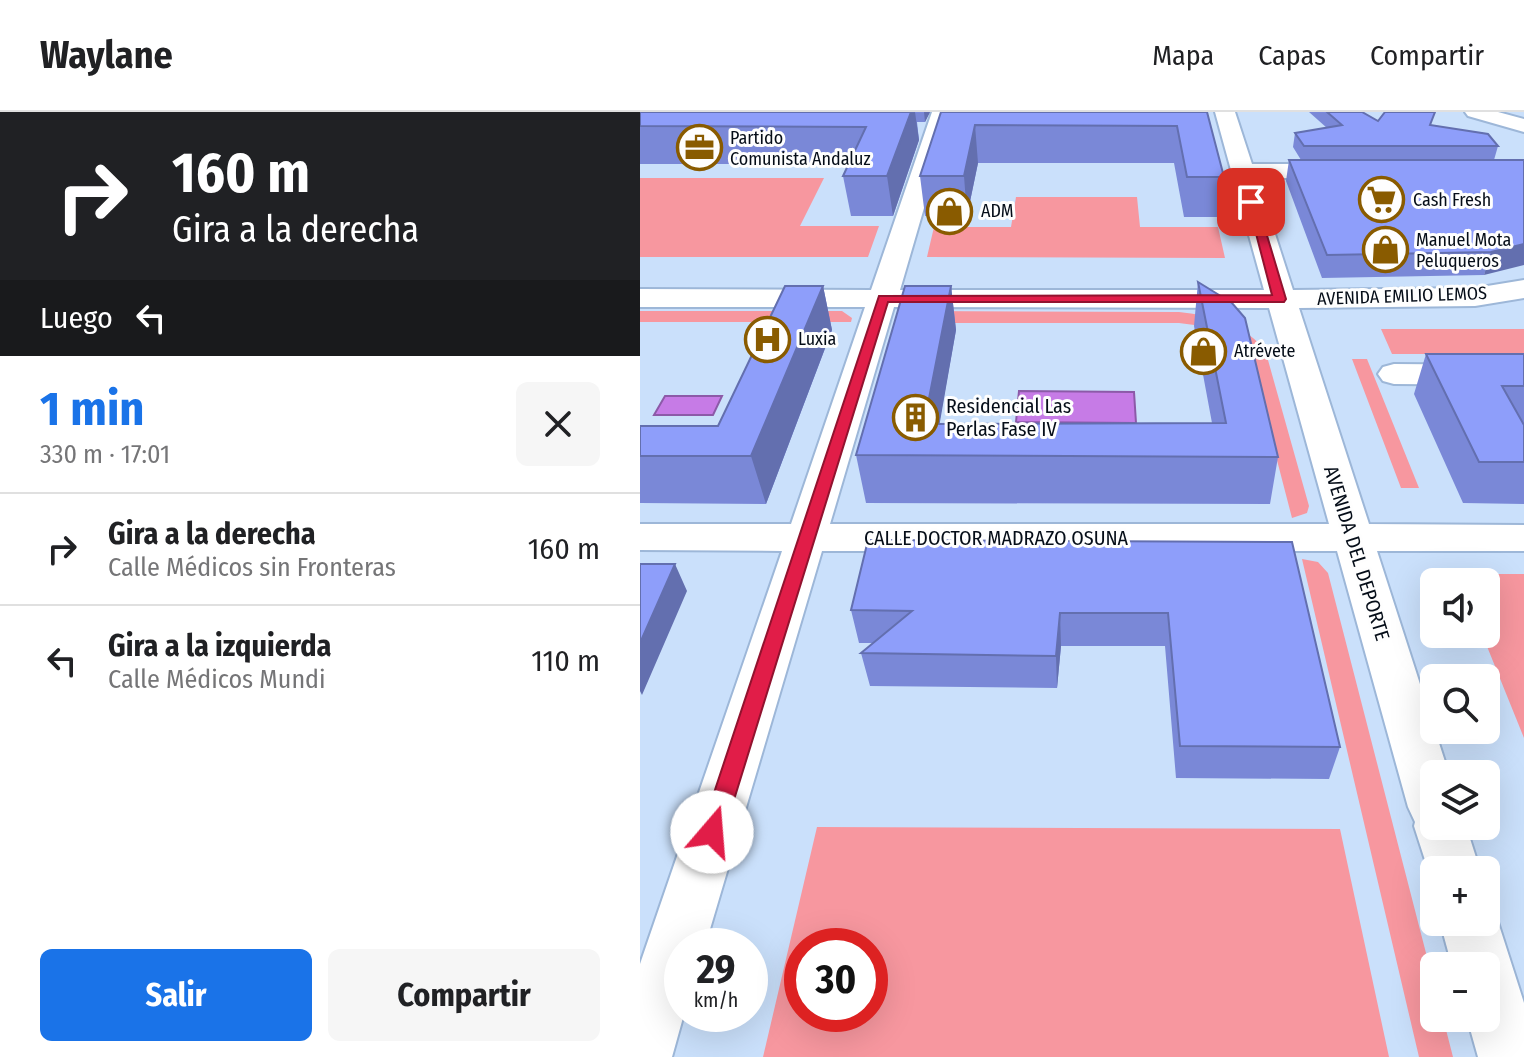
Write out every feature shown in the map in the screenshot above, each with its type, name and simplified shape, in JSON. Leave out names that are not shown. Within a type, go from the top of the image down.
[{"type":"street","points":[[1475,112],[1524,126]]},
{"type":"street","points":[[907,131],[939,122],[965,131]]},
{"type":"street","points":[[640,1057],[939,122]]},
{"type":"street","name":"AVENIDA DEL DEPORTE","points":[[1224,125],[1242,171],[1420,761]]},
{"type":"street","points":[[1242,171],[1367,171]]},
{"type":"street","name":"AVENIDA EMILIO LEMOS","points":[[640,298],[1279,299],[1475,297],[1524,289]]},
{"type":"street","points":[[1394,374],[1524,375]]},
{"type":"street","name":"CALLE DOCTOR MADRAZO OSUNA","points":[[640,537],[1524,538]]},
{"type":"street","points":[[1500,1024],[1510,1057]]},
{"type":"shaded area","points":[[640,178],[824,178],[800,226],[879,226],[868,257],[640,257]]},
{"type":"shaded area","points":[[1016,197],[1137,197],[1140,227],[1218,227],[1225,258],[927,257],[934,227],[1011,227]]},
{"type":"shaded area","points":[[640,311],[842,311],[852,318],[851,322],[640,322]]},
{"type":"shaded area","points":[[913,311],[1179,312],[1228,323],[1250,335],[1266,353],[1309,506],[1307,513],[1292,518],[1252,364],[1202,326],[1179,323],[898,323]]},
{"type":"shaded area","points":[[1381,329],[1524,329],[1524,354],[1392,354]]},
{"type":"shaded area","points":[[1352,359],[1367,359],[1419,488],[1401,488]]},
{"type":"shaded area","points":[[1019,391],[1134,392],[1136,423],[1016,422]]},
{"type":"shaded area","points":[[665,396],[722,396],[713,415],[654,415]]},
{"type":"shaded area","points":[[1302,559],[1318,562],[1328,573],[1426,952],[1420,952],[1420,1032],[1447,1032],[1453,1057],[1419,1057]]},
{"type":"shaded area","points":[[1500,574],[1524,574],[1524,738],[1500,679],[1500,664],[1494,664],[1488,648],[1500,648]]},
{"type":"shaded area","points":[[817,827],[1340,829],[1389,1057],[763,1057],[784,968],[784,1032],[888,1032],[888,928],[793,928]]},
{"type":"building","points":[[640,112],[911,112],[887,176],[843,176],[866,127],[640,126]]},
{"type":"building","points":[[941,112],[1207,112],[1224,177],[1187,177],[1177,126],[975,125],[964,176],[920,176]]},
{"type":"building","points":[[1327,112],[1362,112],[1378,121],[1385,112],[1435,112],[1430,125],[1488,134],[1498,146],[1304,146],[1295,133],[1342,125]]},
{"type":"building","points":[[1289,160],[1524,160],[1524,244],[1491,252],[1327,255]]},
{"type":"building","points":[[1198,282],[1232,303],[1245,318],[1278,457],[856,455],[905,286],[951,286],[924,424],[1226,423]]},
{"type":"building","points":[[785,286],[823,286],[751,456],[640,456],[640,426],[718,426]]},
{"type":"building","points":[[1426,354],[1524,354],[1524,386],[1502,386],[1524,425],[1524,462],[1479,462]]},
{"type":"building","points":[[868,540],[1292,542],[1340,747],[1180,746],[1168,613],[1060,613],[1056,656],[861,653],[912,611],[851,610]]},
{"type":"building","points":[[640,564],[675,564],[640,643]]},
{"type":"place","name":"Partido Comunista Andaluz","points":[[699,148]]},
{"type":"place","name":"Cash Fresh","points":[[1382,200]]},
{"type":"place","name":"ADM","points":[[950,211]]},
{"type":"place","name":"Manuel Mota Peluqueros","points":[[1385,250]]},
{"type":"place","name":"Luxia","points":[[767,339]]},
{"type":"place","name":"Atrévete","points":[[1203,351]]},
{"type":"place","name":"Residencial Las Perlas Fase IV","points":[[915,417]]},
{"type":"route","points":[[712,832],[883,298],[1279,299],[1251,202]]}]
